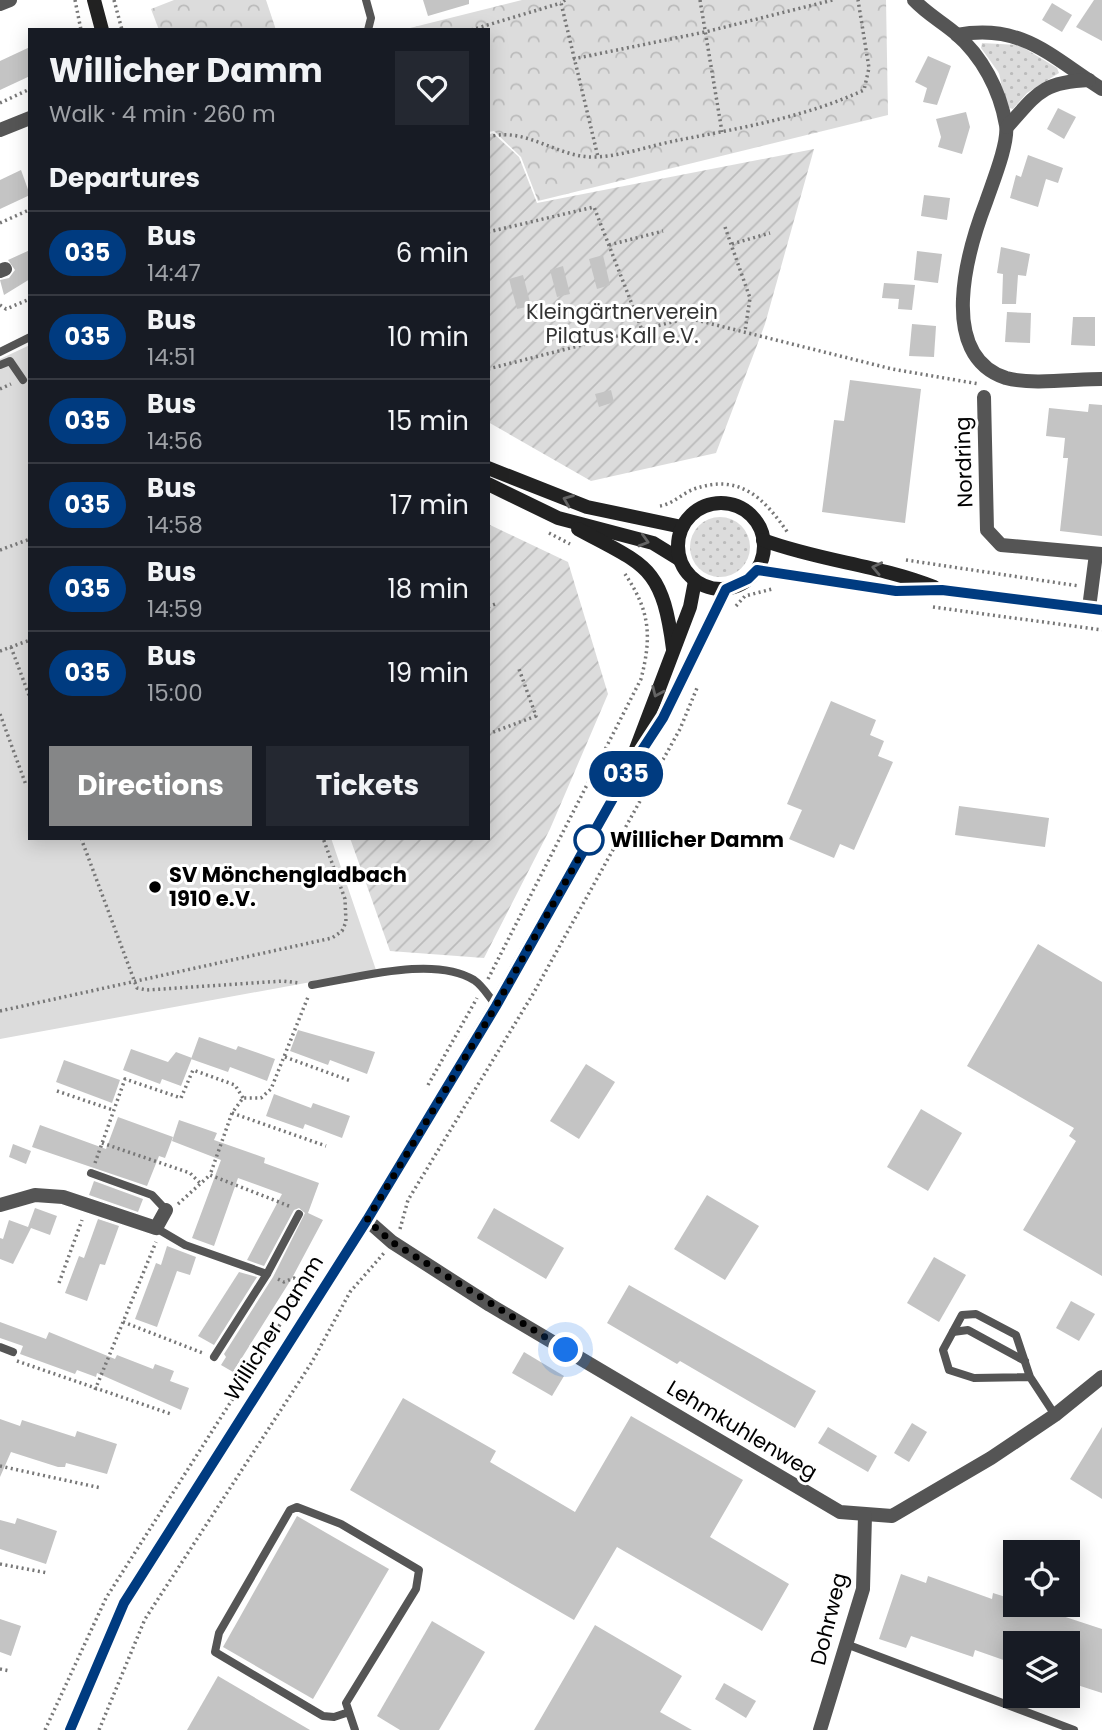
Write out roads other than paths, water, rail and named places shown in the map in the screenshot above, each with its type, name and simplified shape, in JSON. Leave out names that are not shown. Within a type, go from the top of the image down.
[{"type":"main road","points":[[94,0],[101,28]]},
{"type":"main road","points":[[490,469],[587,507],[682,527]]},
{"type":"main road","points":[[490,485],[627,553],[648,571],[663,597],[674,653]]},
{"type":"main road","points":[[558,518],[653,543],[679,559],[695,581],[715,589],[726,589],[748,579],[757,570],[761,561],[763,540],[751,516],[728,504],[701,508],[682,527],[678,537],[679,559]]},
{"type":"main road","points":[[763,540],[788,550],[896,572],[942,590]]},
{"type":"main road","points":[[757,570],[896,591],[942,590],[1095,609]]},
{"type":"main road","name":"Willicher Damm","points":[[629,770],[649,712],[674,653],[690,607],[695,581]]},
{"type":"main road","name":"Willicher Damm","points":[[70,1730],[124,1603],[367,1220],[496,1006],[629,770],[663,718],[726,589]]},
{"type":"street","points":[[0,4],[10,0]]},
{"type":"street","points":[[914,0],[957,35],[982,62],[995,86],[1007,127]]},
{"type":"street","points":[[957,35],[1005,34],[1030,40],[1102,89]]},
{"type":"street","points":[[1089,80],[1059,81],[1035,95],[1007,127],[995,177],[970,246],[963,288],[966,332],[973,350],[992,370],[1007,378],[1102,379]]},
{"type":"street","points":[[0,130],[28,119]]},
{"type":"street","name":"Nordring","points":[[984,391],[988,530],[1001,545],[1099,554]]},
{"type":"street","points":[[1095,609],[1093,588],[1099,554]]},
{"type":"street","points":[[0,1205],[35,1195],[63,1197],[158,1229],[166,1210]]},
{"type":"street","name":"Lehmkuhlenweg","points":[[367,1220],[392,1242],[490,1305],[840,1512],[892,1516],[982,1464],[1055,1415],[1102,1377]]},
{"type":"street","name":"Dohrweg","points":[[821,1730],[863,1589],[865,1516]]},
{"type":"lane","points":[[366,0],[371,18],[368,28]]},
{"type":"lane","points":[[0,352],[28,338]]},
{"type":"lane","points":[[0,365],[10,361],[23,380]]},
{"type":"lane","points":[[312,985],[400,969],[452,971],[475,981],[496,1006]]},
{"type":"lane","points":[[91,1173],[152,1195],[166,1210]]},
{"type":"lane","points":[[214,1357],[267,1274],[299,1214]]},
{"type":"lane","points":[[158,1229],[185,1245],[267,1274]]},
{"type":"lane","points":[[1030,1377],[974,1378],[950,1370],[943,1350],[962,1315],[976,1314],[1016,1335],[1030,1377],[1055,1415]]},
{"type":"lane","points":[[953,1332],[968,1330],[1025,1361]]},
{"type":"lane","points":[[0,1348],[13,1352]]},
{"type":"lane","points":[[349,1712],[334,1717],[323,1716],[215,1652],[214,1644],[225,1622],[290,1510],[297,1507],[341,1524],[419,1570],[416,1589],[346,1703],[349,1712],[355,1730]]},
{"type":"lane","points":[[846,1644],[1074,1730]]},
{"type":"place","name":"Willicher Damm","points":[[589,840]]},
{"type":"place","name":"SV Mönchengladbach 1910 e.V.","points":[[155,887]]},
{"type":"park label","name":"Kleingärtnerverein Pilatus Kall e.V.","points":[[622,324]]}]
